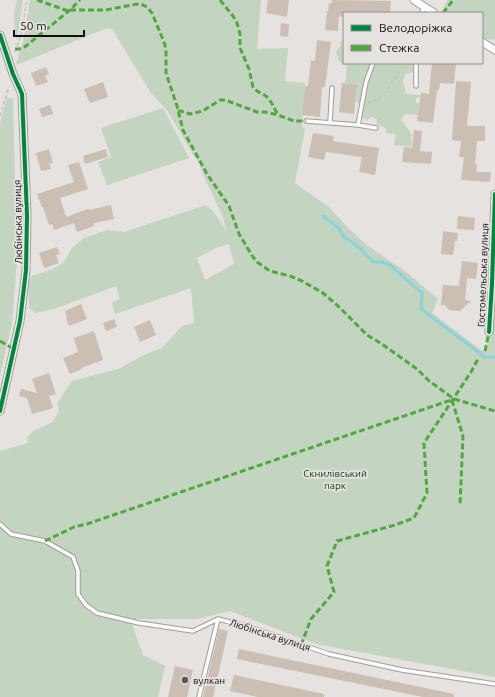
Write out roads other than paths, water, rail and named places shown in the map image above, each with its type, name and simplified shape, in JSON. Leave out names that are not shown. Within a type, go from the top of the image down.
[{"type":"street","points":[[414,0],[422,9]]},
{"type":"street","name":"Любінська вулиця","points":[[0,35],[13,74],[22,94],[27,216],[26,270],[20,321],[0,411]]},
{"type":"street","points":[[483,43],[495,50]]},
{"type":"street","name":"Гостомельська вулиця","points":[[489,332],[495,194]]},
{"type":"lane","points":[[358,125],[366,82],[373,64]]},
{"type":"lane","points":[[416,64],[416,86]]},
{"type":"lane","points":[[330,122],[332,88]]},
{"type":"lane","points":[[306,120],[376,128]]},
{"type":"lane","name":"Любінська вулиця","points":[[0,524],[11,534],[45,540],[73,557],[78,571],[78,594],[86,605],[97,613],[193,631],[218,619],[246,626],[328,654],[402,670],[495,684]]},
{"type":"lane","points":[[199,697],[218,619]]},
{"type":"waterway","points":[[323,216],[339,228],[343,236],[360,248],[374,262],[382,262],[390,265],[422,293],[421,309],[485,357],[495,357]]},
{"type":"place","name":"вулкан","points":[[185,680]]},
{"type":"park label","name":"Скнилівський парк","points":[[335,478]]}]
